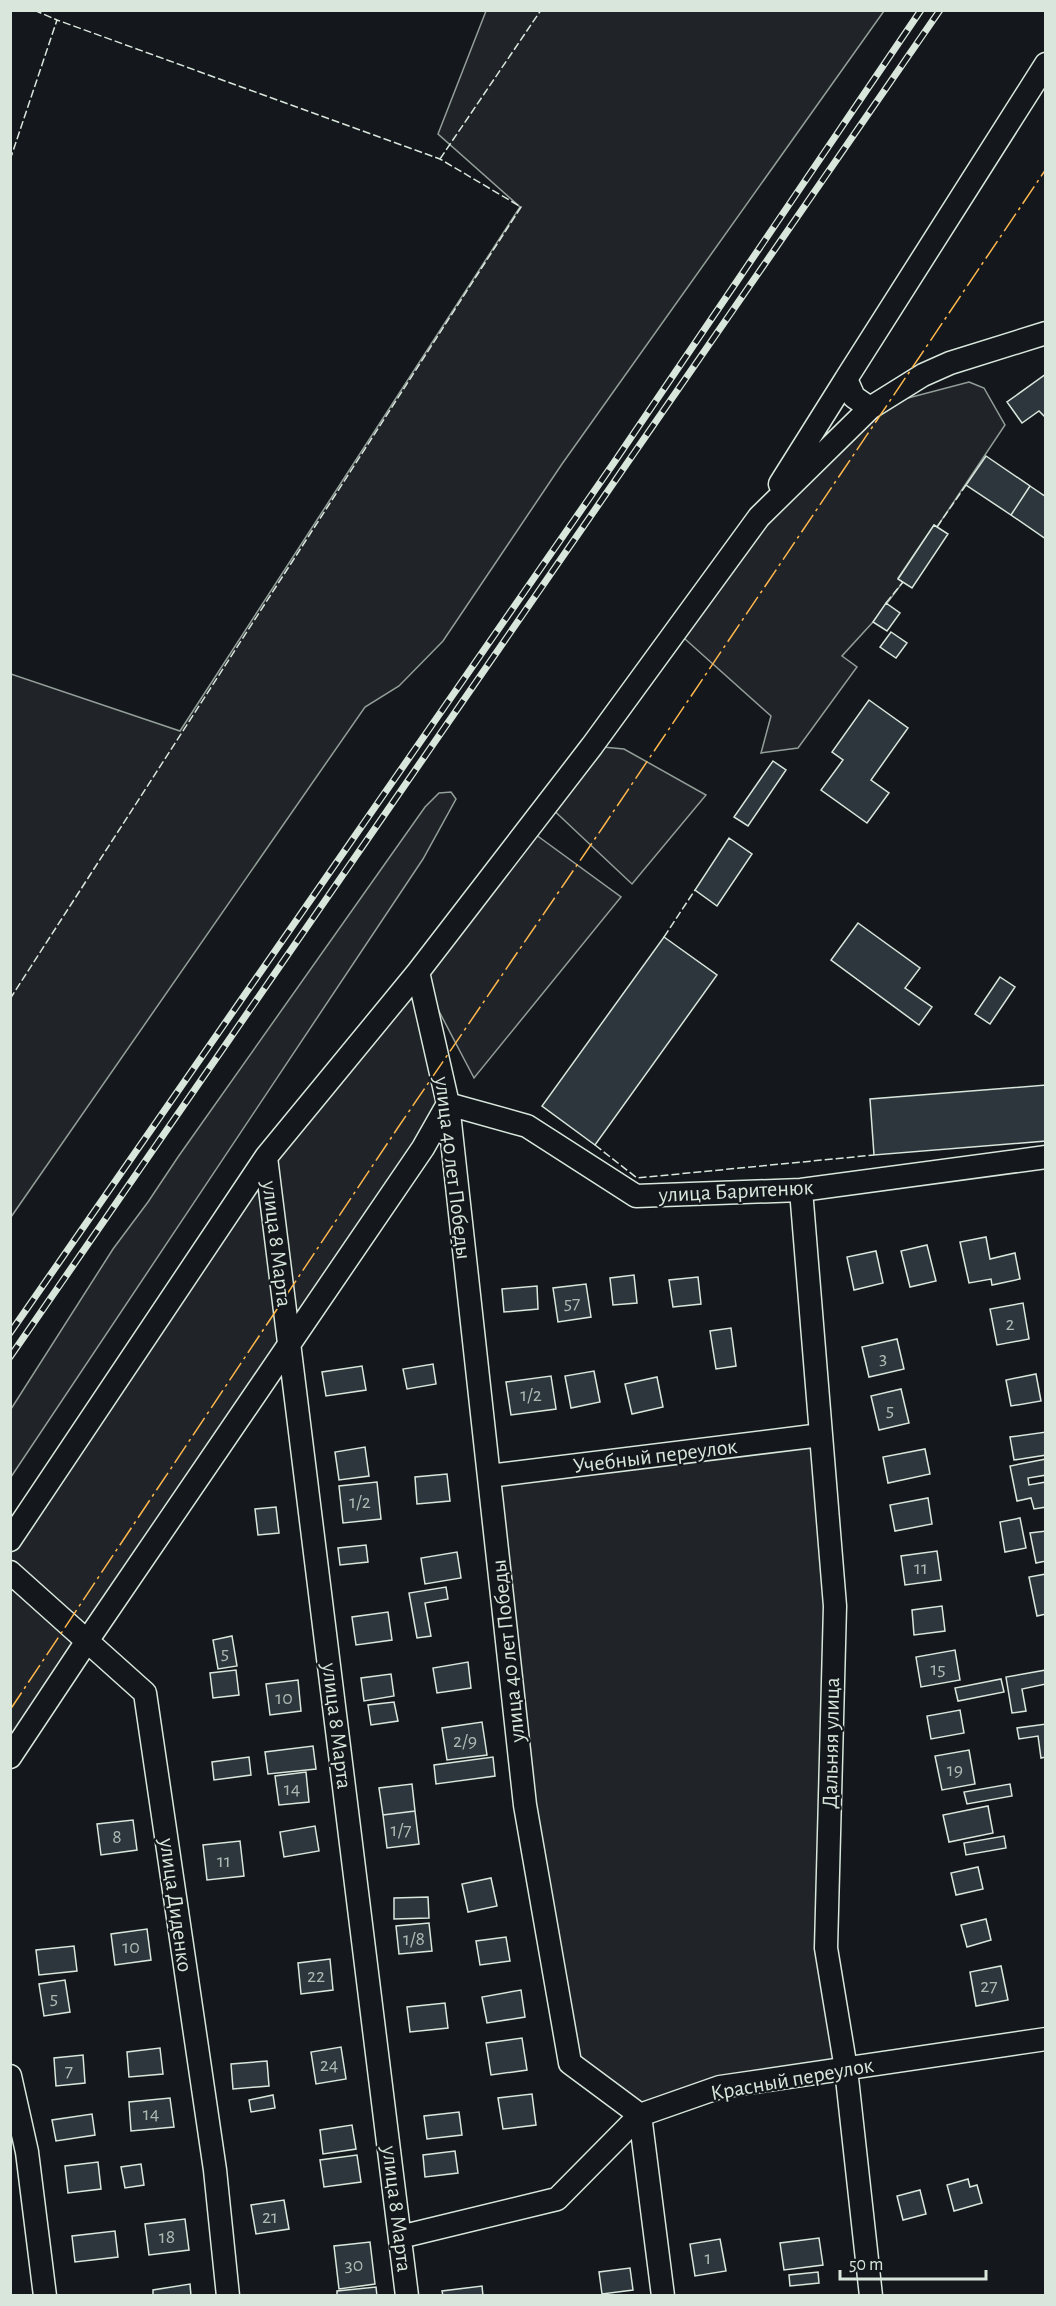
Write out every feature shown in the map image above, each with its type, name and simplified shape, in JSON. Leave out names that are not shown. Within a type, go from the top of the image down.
[{"type":"street","points":[[10,1540],[266,1157],[418,972],[592,746],[759,517],[1046,64]]},
{"type":"street","points":[[759,517],[870,408],[923,375],[950,363],[1046,333]]},
{"type":"street","points":[[846,379],[854,397],[870,408]]},
{"type":"street","name":"улица 40 лет Победы","points":[[418,972],[448,1104],[525,1805],[570,2063],[640,2115]]},
{"type":"street","points":[[10,1757],[423,1148],[448,1104]]},
{"type":"street","name":"улица Баритенюк","points":[[448,1104],[527,1126],[636,1196],[801,1190],[1046,1157]]},
{"type":"street","name":"улица 8 Марта","points":[[266,1157],[407,2295]]},
{"type":"street","name":"Дальняя улица","points":[[801,1190],[835,1606],[826,1948],[846,2069],[871,2295]]},
{"type":"street","name":"Учебный переулок","points":[[489,1476],[821,1435]]},
{"type":"street","name":"улица Диденко","points":[[10,1572],[145,1693],[214,2170],[228,2295]]},
{"type":"street","name":"Красный переулок","points":[[400,2237],[557,2199],[640,2115],[720,2087],[1046,2039]]},
{"type":"street","points":[[10,2076],[27,2152],[45,2295]]},
{"type":"street","points":[[640,2115],[663,2295]]},
{"type":"shaded area","points":[[486,11],[884,11],[562,464],[443,641],[399,686],[365,707],[11,1217],[11,674],[180,731],[520,207],[438,134]]},
{"type":"shaded area","points":[[969,382],[984,388],[1005,425],[937,527],[934,525],[898,578],[903,582],[873,622],[842,656],[857,667],[798,748],[761,753],[771,716],[676,631],[759,517],[870,408]]},
{"type":"shaded area","points":[[592,746],[624,749],[706,795],[632,884],[547,804]]},
{"type":"shaded area","points":[[451,792],[456,799],[423,859],[11,1477],[11,1409],[113,1249],[425,807],[439,793]]},
{"type":"shaded area","points":[[528,829],[621,897],[474,1078],[420,975],[448,1104],[11,1757],[11,1540],[266,1157]]},
{"type":"shaded area","points":[[821,1435],[835,1606],[826,1948],[846,2069],[640,2115],[570,2063],[489,1476]]},
{"type":"building","points":[[1046,374],[1046,418],[1039,411],[1022,423],[1007,402]]},
{"type":"building","points":[[986,456],[1030,486],[1011,515],[966,485]]},
{"type":"building","points":[[1030,486],[1046,497],[1046,539],[1011,515]]},
{"type":"building","points":[[934,525],[948,534],[912,588],[898,579]]},
{"type":"building","points":[[886,603],[900,613],[887,631],[873,622]]},
{"type":"building","points":[[891,632],[907,643],[896,658],[880,647]]},
{"type":"building","points":[[869,700],[908,728],[871,780],[889,793],[867,823],[821,790],[843,760],[832,752]]},
{"type":"building","points":[[773,761],[786,770],[748,826],[734,817]]},
{"type":"building","points":[[729,838],[752,854],[717,906],[695,890]]},
{"type":"building","points":[[858,923],[920,968],[905,988],[932,1007],[919,1025],[831,960]]},
{"type":"building","points":[[664,937],[717,975],[595,1145],[542,1106]]},
{"type":"building","points":[[1000,977],[1015,987],[990,1024],[975,1014]]},
{"type":"building","points":[[1046,1085],[1046,1141],[874,1155],[870,1099]]},
{"type":"building","points":[[986,1237],[990,1259],[1015,1253],[1020,1279],[992,1285],[991,1279],[969,1283],[960,1242]]},
{"type":"building","points":[[927,1245],[936,1281],[910,1287],[901,1251]]},
{"type":"building","points":[[876,1251],[883,1283],[854,1290],[847,1257]]},
{"type":"building","points":[[634,1275],[637,1303],[613,1305],[610,1278]]},
{"type":"building","points":[[698,1277],[701,1304],[673,1307],[669,1280]]},
{"type":"building","points":[[586,1284],[591,1317],[558,1322],[553,1288]]},
{"type":"building","points":[[537,1286],[538,1309],[504,1312],[502,1289]]},
{"type":"building","points":[[1023,1303],[1029,1339],[997,1345],[990,1309]]},
{"type":"building","points":[[731,1328],[736,1366],[716,1369],[710,1331]]},
{"type":"building","points":[[897,1339],[904,1369],[869,1377],[862,1347]]},
{"type":"building","points":[[433,1364],[436,1384],[407,1389],[403,1369]]},
{"type":"building","points":[[362,1366],[366,1390],[326,1396],[322,1372]]},
{"type":"building","points":[[594,1371],[600,1402],[571,1408],[565,1376]]},
{"type":"building","points":[[1036,1374],[1041,1401],[1011,1406],[1006,1380]]},
{"type":"building","points":[[551,1376],[556,1409],[511,1415],[506,1382]]},
{"type":"building","points":[[657,1377],[663,1407],[632,1414],[625,1384]]},
{"type":"building","points":[[901,1389],[909,1423],[879,1430],[871,1396]]},
{"type":"building","points":[[1046,1432],[1046,1455],[1014,1460],[1010,1437]]},
{"type":"building","points":[[365,1447],[369,1476],[339,1480],[335,1452]]},
{"type":"building","points":[[925,1449],[930,1474],[888,1483],[883,1457]]},
{"type":"building","points":[[1046,1459],[1046,1475],[1028,1478],[1029,1485],[1046,1482],[1046,1507],[1034,1509],[1031,1498],[1017,1501],[1010,1466]]},
{"type":"building","points":[[447,1474],[450,1501],[417,1504],[415,1477]]},
{"type":"building","points":[[377,1482],[381,1519],[343,1523],[339,1486]]},
{"type":"building","points":[[928,1498],[932,1524],[895,1531],[890,1505]]},
{"type":"building","points":[[276,1507],[279,1533],[258,1535],[255,1509]]},
{"type":"building","points":[[1020,1518],[1026,1548],[1005,1552],[1000,1522]]},
{"type":"building","points":[[1046,1531],[1046,1561],[1036,1563],[1030,1533]]},
{"type":"building","points":[[366,1545],[368,1562],[340,1565],[338,1548]]},
{"type":"building","points":[[937,1551],[941,1580],[905,1585],[901,1556]]},
{"type":"building","points":[[457,1552],[461,1578],[425,1584],[421,1558]]},
{"type":"building","points":[[1046,1574],[1046,1614],[1037,1616],[1029,1577]]},
{"type":"building","points":[[446,1587],[448,1599],[425,1603],[431,1636],[417,1638],[409,1593]]},
{"type":"building","points":[[942,1606],[945,1631],[914,1635],[912,1610]]},
{"type":"building","points":[[388,1612],[392,1640],[356,1645],[352,1617]]},
{"type":"building","points":[[232,1636],[237,1666],[218,1669],[213,1640]]},
{"type":"building","points":[[955,1650],[960,1680],[921,1687],[916,1657]]},
{"type":"building","points":[[468,1662],[471,1688],[437,1693],[433,1668]]},
{"type":"building","points":[[236,1670],[239,1695],[213,1698],[210,1673]]},
{"type":"building","points":[[1046,1670],[1046,1684],[1022,1689],[1026,1711],[1012,1713],[1006,1677]]},
{"type":"building","points":[[391,1674],[394,1696],[364,1701],[361,1678]]},
{"type":"building","points":[[1001,1679],[1004,1692],[958,1701],[955,1688]]},
{"type":"building","points":[[298,1680],[301,1711],[270,1715],[266,1684]]},
{"type":"building","points":[[394,1702],[398,1721],[371,1725],[368,1705]]},
{"type":"building","points":[[960,1710],[964,1733],[931,1739],[927,1716]]},
{"type":"building","points":[[482,1722],[487,1755],[447,1760],[442,1728]]},
{"type":"building","points":[[1046,1724],[1046,1757],[1041,1758],[1038,1736],[1019,1739],[1017,1728]]},
{"type":"building","points":[[313,1746],[316,1769],[268,1774],[265,1752]]},
{"type":"building","points":[[969,1750],[975,1784],[942,1790],[935,1756]]},
{"type":"building","points":[[249,1757],[251,1775],[214,1780],[212,1762]]},
{"type":"building","points":[[493,1757],[495,1776],[436,1784],[434,1765]]},
{"type":"building","points":[[306,1772],[309,1802],[279,1805],[275,1776]]},
{"type":"building","points":[[412,1784],[415,1811],[383,1815],[379,1788]]},
{"type":"building","points":[[1010,1784],[1012,1796],[967,1804],[964,1792]]},
{"type":"building","points":[[988,1806],[993,1833],[949,1842],[943,1815]]},
{"type":"building","points":[[415,1811],[419,1844],[387,1848],[383,1815]]},
{"type":"building","points":[[133,1820],[137,1850],[101,1855],[97,1824]]},
{"type":"building","points":[[315,1826],[319,1851],[284,1857],[280,1832]]},
{"type":"building","points":[[1004,1836],[1006,1848],[966,1855],[964,1843]]},
{"type":"building","points":[[240,1841],[244,1876],[207,1880],[203,1845]]},
{"type":"building","points":[[978,1867],[983,1889],[956,1895],[951,1873]]},
{"type":"building","points":[[491,1878],[497,1906],[468,1912],[462,1884]]},
{"type":"building","points":[[428,1897],[429,1918],[394,1919],[394,1898]]},
{"type":"building","points":[[986,1919],[991,1940],[967,1947],[961,1925]]},
{"type":"building","points":[[429,1923],[432,1951],[399,1954],[396,1926]]},
{"type":"building","points":[[147,1929],[151,1960],[115,1965],[111,1934]]},
{"type":"building","points":[[506,1937],[510,1961],[480,1965],[476,1941]]},
{"type":"building","points":[[74,1946],[77,1971],[39,1975],[36,1950]]},
{"type":"building","points":[[330,1959],[333,1990],[301,1994],[298,1963]]},
{"type":"building","points":[[1001,1966],[1008,2000],[976,2006],[970,1972]]},
{"type":"building","points":[[65,1980],[70,2012],[44,2016],[39,1984]]},
{"type":"building","points":[[521,1990],[525,2017],[487,2023],[482,1997]]},
{"type":"building","points":[[445,2003],[448,2028],[410,2032],[407,2007]]},
{"type":"building","points":[[522,2038],[527,2070],[491,2075],[486,2043]]},
{"type":"building","points":[[341,2047],[346,2079],[316,2084],[311,2052]]},
{"type":"building","points":[[160,2048],[163,2074],[129,2077],[127,2052]]},
{"type":"building","points":[[83,2055],[85,2083],[56,2086],[54,2058]]},
{"type":"building","points":[[267,2061],[269,2086],[233,2089],[231,2064]]},
{"type":"building","points":[[532,2094],[536,2125],[503,2129],[498,2098]]},
{"type":"building","points":[[273,2095],[275,2108],[251,2112],[249,2100]]},
{"type":"building","points":[[170,2098],[174,2127],[131,2131],[129,2102]]},
{"type":"building","points":[[459,2112],[462,2135],[427,2139],[424,2116]]},
{"type":"building","points":[[92,2114],[95,2135],[56,2141],[52,2120]]},
{"type":"building","points":[[352,2125],[356,2149],[323,2154],[320,2130]]},
{"type":"building","points":[[455,2151],[458,2173],[425,2177],[423,2155]]},
{"type":"building","points":[[357,2155],[361,2182],[324,2187],[320,2160]]},
{"type":"building","points":[[98,2162],[101,2189],[68,2193],[65,2166]]},
{"type":"building","points":[[141,2164],[144,2185],[125,2188],[121,2167]]},
{"type":"building","points":[[968,2179],[970,2187],[977,2185],[982,2203],[954,2211],[947,2185]]},
{"type":"building","points":[[920,2190],[926,2214],[903,2220],[897,2196]]},
{"type":"building","points":[[284,2200],[289,2229],[256,2234],[251,2205]]},
{"type":"building","points":[[185,2219],[189,2250],[149,2255],[145,2224]]},
{"type":"building","points":[[115,2231],[118,2257],[75,2262],[72,2236]]},
{"type":"building","points":[[819,2238],[823,2265],[784,2270],[780,2243]]},
{"type":"building","points":[[720,2239],[726,2271],[695,2276],[690,2244]]},
{"type":"building","points":[[370,2242],[375,2284],[339,2289],[334,2246]]},
{"type":"building","points":[[630,2268],[633,2290],[602,2294],[599,2272]]},
{"type":"building","points":[[818,2272],[819,2283],[790,2286],[789,2275]]},
{"type":"building","points":[[190,2284],[191,2296],[153,2296],[153,2290]]},
{"type":"building","points":[[482,2286],[483,2296],[443,2296],[442,2291]]},
{"type":"building","points":[[376,2287],[377,2296],[337,2296],[337,2291]]},
{"type":"railway","points":[[10,1333],[613,464],[921,10]]},
{"type":"railway","points":[[10,1357],[940,10]]},
{"type":"fence","points":[[34,10],[57,20]]},
{"type":"fence","points":[[440,159],[541,10]]},
{"type":"fence","points":[[10,160],[57,20],[440,159],[521,207],[10,999]]},
{"type":"fence","points":[[937,527],[966,485]]},
{"type":"fence","points":[[886,603],[903,582]]},
{"type":"fence","points":[[664,937],[695,890]]},
{"type":"fence","points":[[595,1145],[637,1178],[874,1155]]},
{"type":"power","points":[[10,1710],[399,1126],[1046,169]]}]
